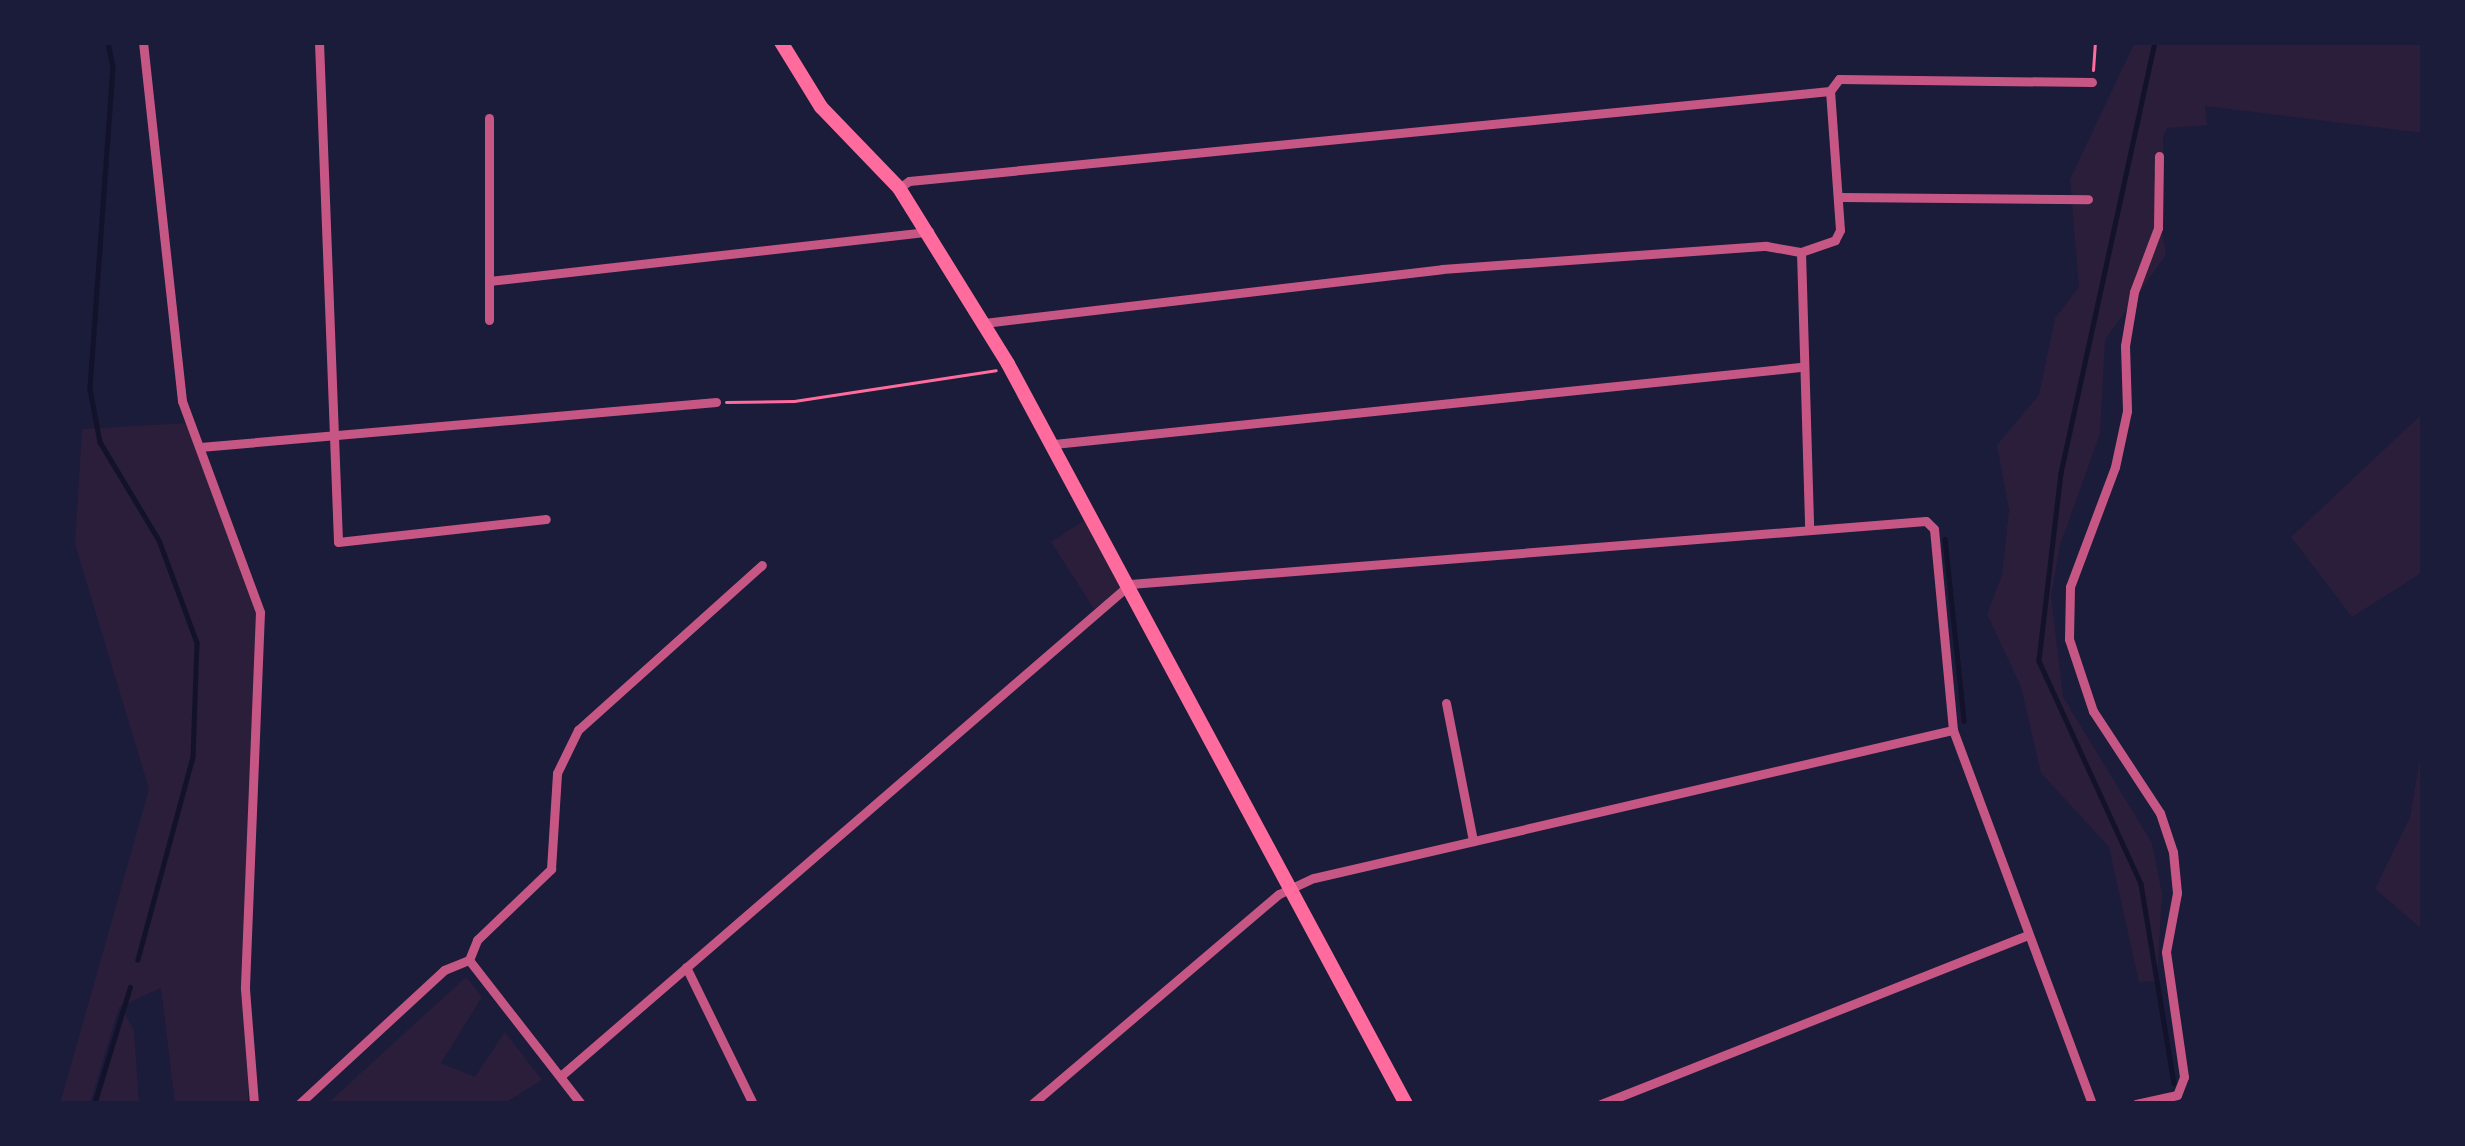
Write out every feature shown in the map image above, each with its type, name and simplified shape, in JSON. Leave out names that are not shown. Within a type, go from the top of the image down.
[{"type":"main road","points":[[781,42],[821,107],[899,188],[1009,364],[1406,1104]]},
{"type":"street","points":[[143,42],[178,376],[260,612],[245,988],[254,1104]]},
{"type":"street","points":[[319,42],[332,279],[328,432],[342,545],[546,519]]},
{"type":"street","points":[[984,323],[1442,268],[1766,246],[1801,252],[1835,240],[1840,197],[1830,91],[1839,79],[2092,82]]},
{"type":"street","points":[[899,188],[952,176],[1830,91]]},
{"type":"street","points":[[488,320],[489,118]]},
{"type":"street","points":[[2158,156],[2158,228],[2134,292],[2125,346],[2127,411],[2115,467],[2070,587],[2069,639],[2093,711],[2160,813],[2174,852],[2177,893],[2166,952],[2184,1077],[2177,1095]]},
{"type":"street","points":[[1840,197],[2088,199]]},
{"type":"street","points":[[488,281],[929,232]]},
{"type":"street","points":[[1801,252],[1800,367],[1809,526]]},
{"type":"street","points":[[1054,444],[1800,367]]},
{"type":"street","points":[[200,447],[328,432],[716,402]]},
{"type":"street","points":[[563,1074],[1130,584],[1809,526],[1926,521],[1934,529],[1953,730],[2092,1104]]},
{"type":"street","points":[[299,1104],[444,970],[469,960],[477,940],[550,869],[557,773],[578,730],[763,566]]},
{"type":"street","points":[[1446,703],[1473,841]]},
{"type":"street","points":[[1032,1104],[1293,887],[1953,730]]},
{"type":"street","points":[[1601,1104],[2028,934]]},
{"type":"street","points":[[469,960],[536,1052],[563,1074],[581,1104]]},
{"type":"street","points":[[686,967],[753,1104]]},
{"type":"street","points":[[2136,1104],[2177,1095]]},
{"type":"street","points":[[2177,1095],[2187,1104]]},
{"type":"path","points":[[2092,82],[2095,42]]},
{"type":"path","points":[[716,402],[874,391],[1009,364]]},
{"type":"shaded area","points":[[2135,42],[2423,42],[2423,133],[2205,106],[2207,125],[2167,128],[2163,137],[2164,158],[2153,174],[2166,255],[2105,340],[2100,434],[2060,545],[2051,596],[2063,697],[2152,843],[2162,893],[2157,981],[2139,982],[2109,847],[2041,773],[2021,687],[1987,614],[2002,575],[2009,510],[1997,445],[2039,395],[2055,318],[2079,287],[2070,179]]},
{"type":"shaded area","points":[[2423,413],[2423,572],[2352,617],[2291,537]]},
{"type":"shaded area","points":[[190,423],[260,612],[248,1104],[175,1104],[161,988],[119,1007],[90,1104],[60,1104],[149,789],[75,544],[82,429]]},
{"type":"shaded area","points":[[1089,517],[1130,584],[1094,609],[1051,542]]},
{"type":"shaded area","points":[[2423,742],[2423,930],[2375,889],[2410,817]]},
{"type":"shaded area","points":[[466,977],[482,997],[441,1063],[475,1077],[505,1032],[542,1080],[503,1104],[327,1104]]},
{"type":"shaded area","points":[[124,1012],[134,1030],[139,1104],[98,1104]]},
{"type":"waterway","points":[[108,42],[113,67],[90,389],[100,442],[159,540],[197,643],[193,757],[138,960]]},
{"type":"waterway","points":[[2155,42],[2061,473],[2039,661],[2141,884],[2174,1083]]},
{"type":"waterway","points":[[1945,539],[1964,721]]},
{"type":"waterway","points":[[94,1104],[130,987]]}]
